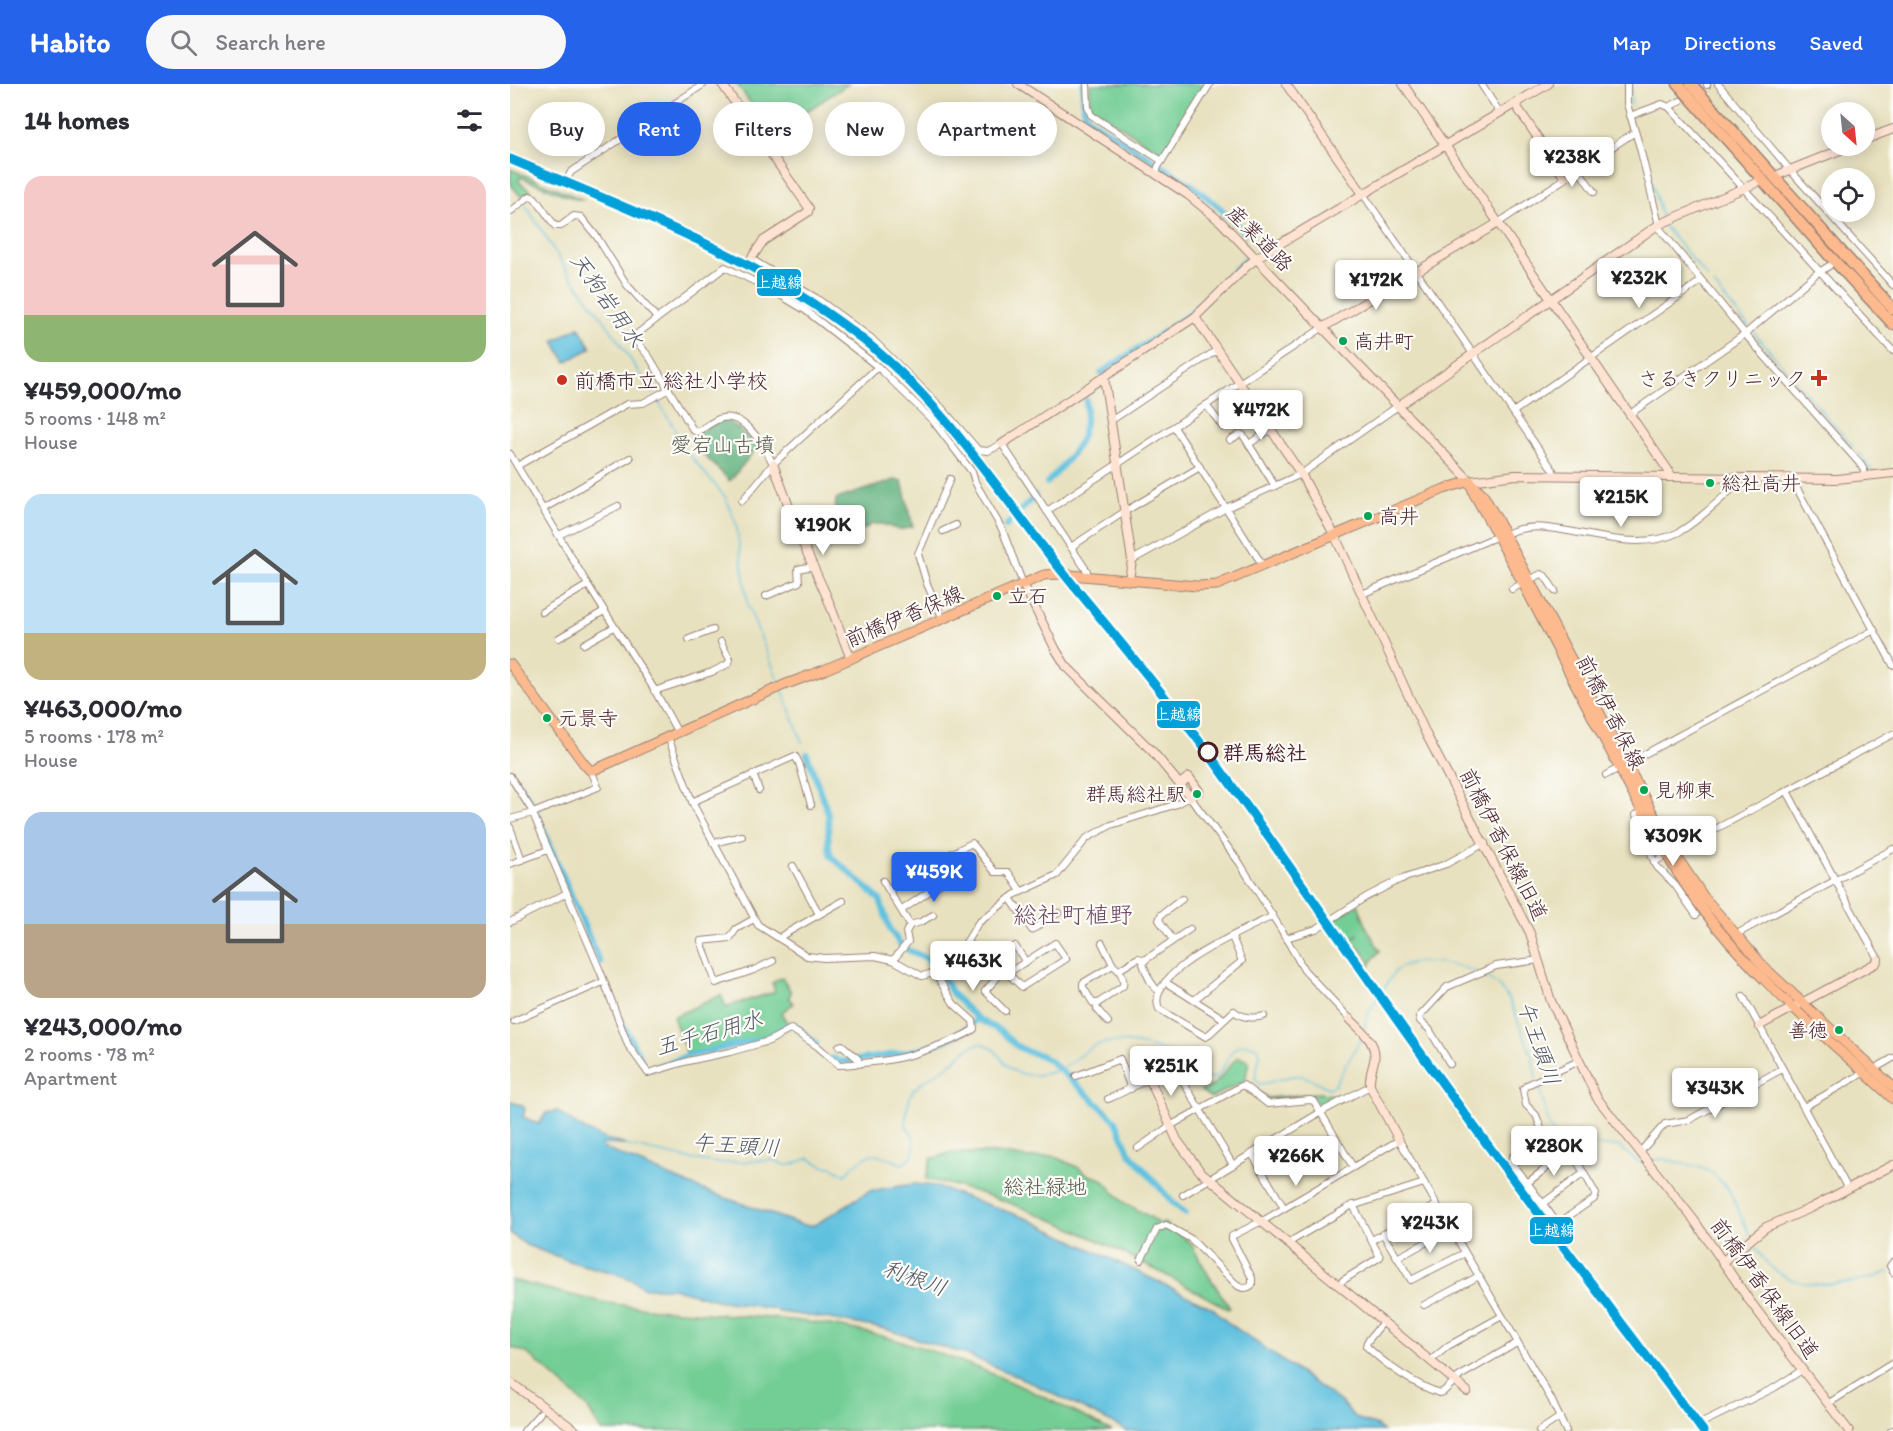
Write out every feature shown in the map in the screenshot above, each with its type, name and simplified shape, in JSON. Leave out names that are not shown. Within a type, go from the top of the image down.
[{"type":"highway","points":[[1678,84],[1811,236],[1893,324]]},
{"type":"highway","points":[[1691,84],[1893,309]]},
{"type":"main road","name":"前橋伊香保線","points":[[591,770],[780,686],[1048,574],[1212,586],[1223,584],[1444,489],[1470,481],[1474,494],[1502,535],[1623,767],[1696,900],[1741,955],[1798,1004],[1869,1071],[1893,1099]]},
{"type":"main road","points":[[510,664],[591,770]]},
{"type":"main road","name":"前橋伊香保線","points":[[1623,767],[1642,812],[1670,854],[1735,935],[1798,1004]]},
{"type":"main road","name":"前橋伊香保線","points":[[1869,1071],[1893,1087]]},
{"type":"street","points":[[568,177],[571,172],[704,84]]},
{"type":"street","points":[[722,84],[809,208],[806,213],[763,241],[751,259],[816,298],[871,338],[925,390],[978,450],[988,451],[1195,317],[1256,258],[1548,84]]},
{"type":"street","name":"産業道路","points":[[1018,84],[1188,195],[1221,222],[1470,481]]},
{"type":"street","points":[[1087,84],[1088,107],[1091,115],[1162,161]]},
{"type":"street","points":[[1156,174],[1210,84]]},
{"type":"street","points":[[1286,84],[1553,470],[1554,476]]},
{"type":"street","points":[[1403,84],[1671,477]]},
{"type":"street","points":[[1481,84],[1500,112]]},
{"type":"street","points":[[1627,84],[1627,104],[1658,225],[1745,334],[1861,465],[1864,470],[1863,477]]},
{"type":"street","points":[[1718,84],[1790,170],[1893,285]]},
{"type":"street","points":[[1670,107],[1680,101]]},
{"type":"street","points":[[1515,104],[1565,178]]},
{"type":"street","points":[[1630,116],[1662,104],[1670,107],[1893,351]]},
{"type":"street","points":[[1875,136],[1893,129]]},
{"type":"street","points":[[1047,511],[1322,328],[1498,223],[1635,132]]},
{"type":"street","points":[[1780,174],[1825,156]]},
{"type":"street","points":[[1578,169],[1594,192]]},
{"type":"street","points":[[1132,560],[1226,508],[1301,474],[1658,225],[1756,183]]},
{"type":"street","points":[[510,212],[530,196],[535,198],[555,226],[561,226],[574,216],[580,217],[597,237],[627,285],[657,318]]},
{"type":"street","points":[[1852,256],[1861,251]]},
{"type":"street","points":[[1630,414],[1745,334],[1829,266]]},
{"type":"street","points":[[850,658],[773,464],[760,440],[737,420],[722,418],[695,431],[650,358],[633,337],[727,267],[806,310],[878,367],[933,421],[972,472],[975,482],[1002,529],[1023,584],[1051,642],[1066,666],[1153,752],[1180,784],[1231,851],[1273,916],[1304,970],[1373,1045],[1375,1054],[1370,1086],[1566,1431]]},
{"type":"street","points":[[1513,412],[1701,280]]},
{"type":"street","name":"前橋伊香保線旧道","points":[[1195,317],[1301,474],[1335,536],[1426,734],[1528,929],[1551,1001],[1604,1108],[1694,1221],[1722,1262],[1849,1431]]},
{"type":"street","points":[[1112,420],[1217,350]]},
{"type":"street","points":[[742,501],[773,464],[878,367]]},
{"type":"street","points":[[1104,377],[1132,560],[1129,580]]},
{"type":"street","points":[[517,466],[627,404],[646,402],[669,389]]},
{"type":"street","points":[[1206,405],[1223,427],[1256,406]]},
{"type":"street","points":[[1174,426],[1263,567]]},
{"type":"street","points":[[1249,444],[1271,429]]},
{"type":"street","points":[[1230,440],[1240,434],[1249,444],[1275,486]]},
{"type":"street","points":[[1002,444],[1087,571],[1087,576]]},
{"type":"street","points":[[510,454],[654,691],[673,735],[692,802],[754,920],[758,925],[803,954],[811,957],[835,958],[864,955],[893,960],[920,975],[938,971],[966,942],[978,923],[1021,891],[1057,875],[1079,845],[1097,832],[1111,825],[1177,804],[1190,797]]},
{"type":"street","points":[[543,509],[630,458]]},
{"type":"street","points":[[1071,547],[1124,512],[1200,467]]},
{"type":"street","points":[[1470,481],[1506,475],[1794,478],[1863,477],[1893,473]]},
{"type":"street","points":[[1362,594],[1519,529],[1535,526],[1622,540],[1647,540],[1672,535],[1682,530],[1732,489],[1734,478]]},
{"type":"street","points":[[1794,478],[1795,485],[1893,665]]},
{"type":"street","points":[[944,619],[927,584],[918,554],[950,479]]},
{"type":"street","points":[[559,535],[618,506]]},
{"type":"street","points":[[943,531],[956,525]]},
{"type":"street","points":[[766,596],[799,582],[798,569],[813,566]]},
{"type":"street","points":[[1512,589],[1544,575],[1555,591]]},
{"type":"street","points":[[542,612],[588,585]]},
{"type":"street","points":[[560,638],[604,611]]},
{"type":"street","points":[[584,644],[614,627]]},
{"type":"street","points":[[689,639],[713,630]]},
{"type":"street","points":[[1606,775],[1874,630]]},
{"type":"street","points":[[654,691],[712,672],[728,664],[730,660],[721,642]]},
{"type":"street","points":[[1654,862],[1893,734]]},
{"type":"street","points":[[692,802],[796,756],[812,805]]},
{"type":"street","points":[[510,819],[532,813],[597,787],[591,770]]},
{"type":"street","points":[[753,774],[759,790]]},
{"type":"street","points":[[510,776],[525,796],[628,1045],[648,1073],[769,1041],[791,1029],[817,1046],[836,1064],[881,1062],[911,1056],[973,1030],[973,1022],[954,1004],[938,971]]},
{"type":"street","points":[[1759,1026],[1876,963],[1878,958],[1787,791]]},
{"type":"street","points":[[1642,812],[1636,815],[1646,834],[1654,862],[1675,885],[1696,915]]},
{"type":"street","points":[[510,826],[522,860]]},
{"type":"street","points":[[713,843],[742,836]]},
{"type":"street","points":[[889,890],[933,863],[972,843],[995,872],[1008,872],[1021,891]]},
{"type":"street","points":[[1286,938],[1316,929],[1366,897],[1399,880],[1445,865],[1485,843]]},
{"type":"street","points":[[1735,935],[1893,849]]},
{"type":"street","points":[[510,864],[548,850]]},
{"type":"street","points":[[933,863],[944,881]]},
{"type":"street","points":[[793,866],[819,914]]},
{"type":"street","points":[[902,910],[953,875]]},
{"type":"street","points":[[883,881],[910,925]]},
{"type":"street","points":[[510,922],[567,893]]},
{"type":"street","points":[[1010,898],[1032,930],[1058,913]]},
{"type":"street","points":[[1173,940],[1159,920],[1161,915],[1182,899]]},
{"type":"street","points":[[780,939],[783,935],[843,902]]},
{"type":"street","points":[[893,960],[907,943],[906,931],[910,925],[933,915]]},
{"type":"street","points":[[1264,1016],[1259,1018],[1240,1016],[1234,1011],[1211,1035],[1203,1036],[1159,1009],[1156,1003],[1159,991],[1170,976],[1201,953],[1273,916]]},
{"type":"street","points":[[754,920],[736,928],[730,938],[700,941],[716,983],[774,961]]},
{"type":"street","points":[[1159,991],[1153,988],[1143,964],[1145,960],[1190,928]]},
{"type":"street","points":[[1194,1000],[1242,961],[1232,937]]},
{"type":"street","points":[[966,942],[1006,972],[1022,987],[1066,959],[1056,943],[1006,972],[985,991],[1005,1011]]},
{"type":"street","points":[[1096,1003],[1123,987],[1124,983],[1119,970],[1113,965],[1102,943]]},
{"type":"street","points":[[1015,946],[1026,962]]},
{"type":"street","points":[[1119,970],[1138,958],[1145,960]]},
{"type":"street","points":[[1450,1064],[1430,1029],[1420,1021],[1419,1017],[1445,989],[1496,966],[1539,960]]},
{"type":"street","points":[[1096,1003],[1093,1003],[1083,983],[1113,965]]},
{"type":"street","points":[[514,1021],[603,982]]},
{"type":"street","points":[[1165,982],[1224,1019]]},
{"type":"street","points":[[1743,996],[1848,1189]]},
{"type":"street","points":[[1096,1003],[1097,1009],[1108,1022]]},
{"type":"street","points":[[839,1046],[842,1045],[858,1059],[859,1064]]},
{"type":"street","points":[[1804,1107],[1893,1058]]},
{"type":"street","points":[[1076,1076],[1120,1059],[1131,1089]]},
{"type":"street","points":[[1557,1224],[1596,1197],[1584,1173],[1567,1152],[1552,1144],[1543,1134],[1536,1115],[1526,1105],[1523,1095],[1524,1088],[1580,1061]]},
{"type":"street","points":[[1108,1100],[1149,1077],[1175,1068],[1233,1165]]},
{"type":"street","points":[[1640,1152],[1665,1124],[1691,1119],[1782,1069]]},
{"type":"street","points":[[1149,1077],[1170,1126],[1187,1155],[1209,1179],[1467,1391]]},
{"type":"street","points":[[1138,1148],[1170,1126],[1243,1085],[1266,1103],[1314,1101],[1353,1167]]},
{"type":"street","points":[[1183,1195],[1321,1112],[1370,1086]]},
{"type":"street","points":[[1543,1134],[1521,1154],[1512,1158],[1512,1164],[1566,1235]]},
{"type":"street","points":[[1141,1260],[1157,1229],[1166,1225],[1187,1236],[1238,1287],[1246,1289],[1252,1285],[1252,1278],[1231,1238],[1399,1140]]},
{"type":"street","points":[[1527,1183],[1567,1152]]},
{"type":"street","points":[[1252,1154],[1284,1208]]},
{"type":"street","points":[[1722,1262],[1755,1234],[1771,1224],[1805,1212],[1893,1165]]},
{"type":"street","points":[[1542,1204],[1584,1173]]},
{"type":"street","points":[[1289,1245],[1293,1240],[1353,1205],[1424,1183]]},
{"type":"street","points":[[1338,1286],[1342,1281],[1380,1258],[1353,1205]]},
{"type":"street","points":[[1371,1240],[1437,1205]]},
{"type":"street","points":[[1397,1258],[1451,1229]]},
{"type":"street","points":[[1383,1234],[1411,1280],[1465,1253]]},
{"type":"street","points":[[1424,1305],[1479,1276]]},
{"type":"street","points":[[1430,1361],[1448,1346],[1502,1316]]},
{"type":"street","points":[[1383,1322],[1366,1345],[1384,1362],[1407,1378],[1437,1392],[1443,1392],[1454,1380],[1517,1343]]},
{"type":"street","points":[[1829,1403],[1893,1364]]},
{"type":"street","points":[[1704,1422],[1773,1388],[1802,1370]]},
{"type":"street","points":[[510,1382],[576,1431]]},
{"type":"street","points":[[524,1431],[540,1413]]},
{"type":"street","points":[[1539,1431],[1560,1417]]},
{"type":"green space","points":[[737,84],[848,84],[813,107],[813,102],[750,102]]},
{"type":"green space","points":[[1090,84],[1207,84],[1164,154],[1090,107]]},
{"type":"green space","points":[[510,169],[584,200],[575,199],[520,177],[519,182],[531,191],[521,197],[510,183]]},
{"type":"green space","name":"愛宕山古墳","points":[[728,420],[758,446],[730,481],[694,445],[692,436],[718,421]]},
{"type":"green space","points":[[895,480],[902,481],[913,527],[899,530],[882,524],[872,524],[864,529],[843,533],[835,512],[836,499]]},
{"type":"green space","points":[[1358,904],[1367,928],[1380,951],[1370,966],[1367,957],[1351,940],[1359,934],[1345,939],[1334,919]]},
{"type":"green space","points":[[782,977],[791,992],[789,997],[793,1004],[781,1013],[788,1024],[766,1037],[687,1054],[673,1017],[721,995],[726,1007],[771,993],[775,991],[772,983]]},
{"type":"green space","points":[[1238,1057],[1249,1061],[1245,1081],[1268,1098],[1318,1093],[1341,1096],[1323,1107],[1312,1096],[1267,1100],[1242,1082],[1211,1098],[1201,1091],[1214,1084]]},
{"type":"green space","name":"総社緑地","points":[[950,1153],[998,1153],[1027,1158],[1053,1156],[1089,1175],[1102,1179],[1123,1202],[1159,1224],[1164,1223],[1190,1242],[1230,1308],[1228,1309],[1119,1251],[1043,1216],[1004,1201],[926,1179],[931,1159]]},
{"type":"green space","points":[[510,1280],[591,1300],[660,1309],[802,1321],[904,1342],[1009,1381],[1111,1431],[601,1431],[587,1407],[568,1389],[527,1353],[510,1347]]},
{"type":"water","points":[[579,327],[591,348],[566,362],[554,341]]},
{"type":"water","name":"利根川","points":[[510,1102],[522,1105],[525,1109],[523,1117],[539,1124],[546,1113],[557,1111],[590,1132],[626,1145],[601,1144],[603,1148],[703,1190],[802,1225],[815,1225],[869,1191],[914,1184],[934,1186],[1028,1219],[1213,1308],[1226,1321],[1341,1402],[1361,1421],[1383,1431],[1128,1431],[1028,1381],[965,1354],[885,1329],[716,1300],[672,1288],[644,1288],[633,1280],[614,1273],[575,1263],[526,1245],[510,1233]]},
{"type":"waterway","points":[[1083,84],[1083,108],[1089,119],[1193,186],[1245,233]]},
{"type":"waterway","points":[[1631,84],[1631,106]]},
{"type":"waterway","points":[[1651,179],[1662,218]]},
{"type":"waterway","name":"天狗岩用水","points":[[525,204],[567,271],[612,331],[653,394]]},
{"type":"waterway","points":[[1664,226],[1708,278]]},
{"type":"waterway","points":[[1101,373],[1190,314],[1245,260]]},
{"type":"waterway","points":[[1714,285],[1748,326]]},
{"type":"waterway","points":[[1754,333],[1853,447]]},
{"type":"waterway","name":"天狗岩用水","points":[[656,398],[682,446],[726,498],[736,524],[748,606],[779,682]]},
{"type":"waterway","points":[[1047,483],[1077,446],[1084,427],[1086,400]]},
{"type":"waterway","points":[[1859,453],[1873,472]]},
{"type":"waterway","points":[[1006,526],[1035,496]]},
{"type":"waterway","name":"天狗岩用水","points":[[782,689],[802,742]]},
{"type":"waterway","points":[[807,754],[828,813],[831,856],[880,900],[890,929],[899,943],[936,966],[952,993],[978,1019],[1002,1032],[1015,1045],[1050,1061],[1109,1114],[1116,1121],[1129,1152],[1173,1203],[1185,1213]]},
{"type":"waterway","name":"五千石用水","points":[[510,772],[533,805],[600,963]]},
{"type":"waterway","name":"午王頭川","points":[[1364,1029],[1371,1009],[1391,977],[1405,965],[1436,963],[1458,966],[1476,972]]},
{"type":"waterway","name":"午王頭川","points":[[1483,975],[1498,985],[1510,1001],[1532,1056],[1536,1079]]},
{"type":"waterway","name":"五千石用水","points":[[833,1058],[840,1062],[913,1051],[947,1039],[978,1019]]},
{"type":"waterway","name":"五千石用水","points":[[621,1020],[641,1059]]},
{"type":"waterway","name":"五千石用水","points":[[646,1068],[651,1069],[683,1057],[766,1038],[788,1025],[796,1026],[816,1043]]},
{"type":"waterway","name":"午王頭川","points":[[625,1145],[719,1163],[773,1160],[791,1165],[809,1158],[846,1175],[852,1167],[871,1154],[902,1164],[908,1161],[914,1152],[914,1141],[906,1126],[908,1104],[913,1091],[977,1044],[991,1047],[1015,1072],[1024,1074],[1045,1074],[1058,1070],[1097,1045],[1123,1042],[1165,1051],[1187,1062],[1202,1076],[1213,1078],[1223,1068],[1231,1052],[1237,1047],[1246,1045],[1258,1048],[1260,1053],[1255,1078],[1259,1084],[1290,1076],[1301,1076],[1328,1088],[1334,1086],[1362,1037]]},
{"type":"waterway","name":"午王頭川","points":[[1538,1083],[1550,1128],[1555,1137],[1580,1145],[1618,1146],[1635,1160],[1645,1164]]},
{"type":"waterway","name":"午王頭川","points":[[1652,1160],[1663,1159],[1699,1167],[1713,1173],[1729,1190],[1749,1234]]},
{"type":"waterway","name":"午王頭川","points":[[1752,1241],[1773,1269],[1800,1282],[1832,1284],[1870,1278],[1889,1272]]},
{"type":"transit line","name":"上越線","points":[[510,159],[695,238],[784,285],[826,312],[866,342],[924,397],[976,458],[1049,555],[1203,746],[1459,1106],[1703,1431]]},
{"type":"place","name":"高井町","points":[[1343,341]]},
{"type":"place","name":"さるきクリニック","points":[[1819,378]]},
{"type":"place","name":"前橋市立 総社小学校","points":[[562,380]]},
{"type":"place","name":"総社高井","points":[[1710,483]]},
{"type":"place","name":"高井","points":[[1368,516]]},
{"type":"place","name":"立石","points":[[997,596]]},
{"type":"place","name":"元景寺","points":[[547,718]]},
{"type":"place","name":"群馬総社","points":[[1208,752]]},
{"type":"place","name":"見柳東","points":[[1644,790]]},
{"type":"place","name":"群馬総社駅","points":[[1197,794]]},
{"type":"place","name":"善徳","points":[[1839,1030]]},
{"type":"district","name":"総社町植野","points":[[1073,914]]}]
